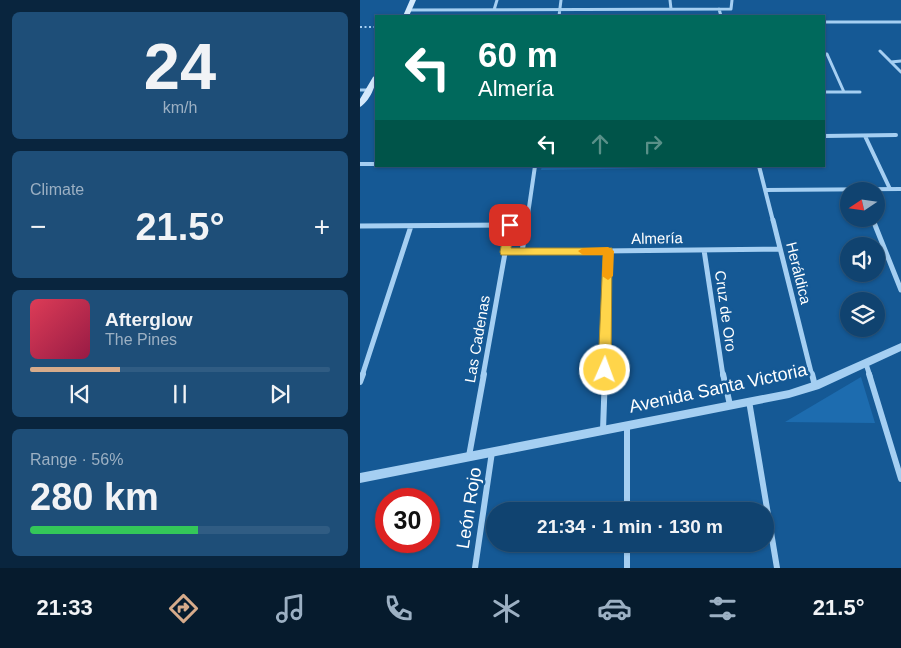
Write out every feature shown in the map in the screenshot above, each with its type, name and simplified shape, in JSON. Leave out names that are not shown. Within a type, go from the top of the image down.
[{"type":"main road","points":[[407,13],[413,0]]},
{"type":"main road","points":[[360,105],[375,80]]},
{"type":"street","points":[[494,10],[497,0]]},
{"type":"street","points":[[559,15],[561,0]]},
{"type":"street","points":[[670,0],[671,9]]},
{"type":"street","points":[[407,13],[560,9],[719,9],[731,8],[732,0]]},
{"type":"street","points":[[644,9],[645,15]]},
{"type":"street","points":[[719,9],[721,15]]},
{"type":"street","points":[[825,22],[901,22]]},
{"type":"street","points":[[880,52],[901,72]]},
{"type":"street","points":[[825,54],[844,92]]},
{"type":"street","points":[[891,62],[901,61]]},
{"type":"street","points":[[360,90],[369,90]]},
{"type":"street","points":[[825,92],[860,92]]},
{"type":"street","points":[[825,136],[896,135]]},
{"type":"street","points":[[865,136],[890,190]]},
{"type":"street","points":[[360,164],[375,164]]},
{"type":"street","points":[[522,252],[535,167]]},
{"type":"street","name":"Heráldica","points":[[759,167],[815,386]]},
{"type":"street","points":[[885,190],[901,189]]},
{"type":"street","points":[[765,190],[840,190]]},
{"type":"street","name":"Las Cadenas","points":[[411,226],[510,225],[469,456]]},
{"type":"street","points":[[360,226],[411,226],[360,382]]},
{"type":"street","points":[[876,228],[901,290]]},
{"type":"street","name":"Almería","points":[[505,252],[780,249]]},
{"type":"street","name":"Cruz de Oro","points":[[704,250],[721,366],[730,405]]},
{"type":"street","points":[[603,430],[608,251]]},
{"type":"street","name":"Avenida Santa Victoria","points":[[360,478],[749,402],[815,386],[901,347]]},
{"type":"street","points":[[866,364],[901,479]]},
{"type":"street","points":[[749,402],[777,568]]},
{"type":"street","points":[[627,425],[627,502]]},
{"type":"street","name":"León Rojo","points":[[475,568],[492,452]]},
{"type":"street","points":[[627,552],[627,568]]},
{"type":"path","points":[[360,27],[375,27]]},
{"type":"shaded area","points":[[542,167],[719,167],[541,170]]},
{"type":"shaded area","points":[[861,377],[875,423],[785,422]]},
{"type":"slow traffic","points":[[583,251],[608,251],[608,276]]},
{"type":"route","points":[[510,225],[505,252],[608,251],[605,370]]}]
